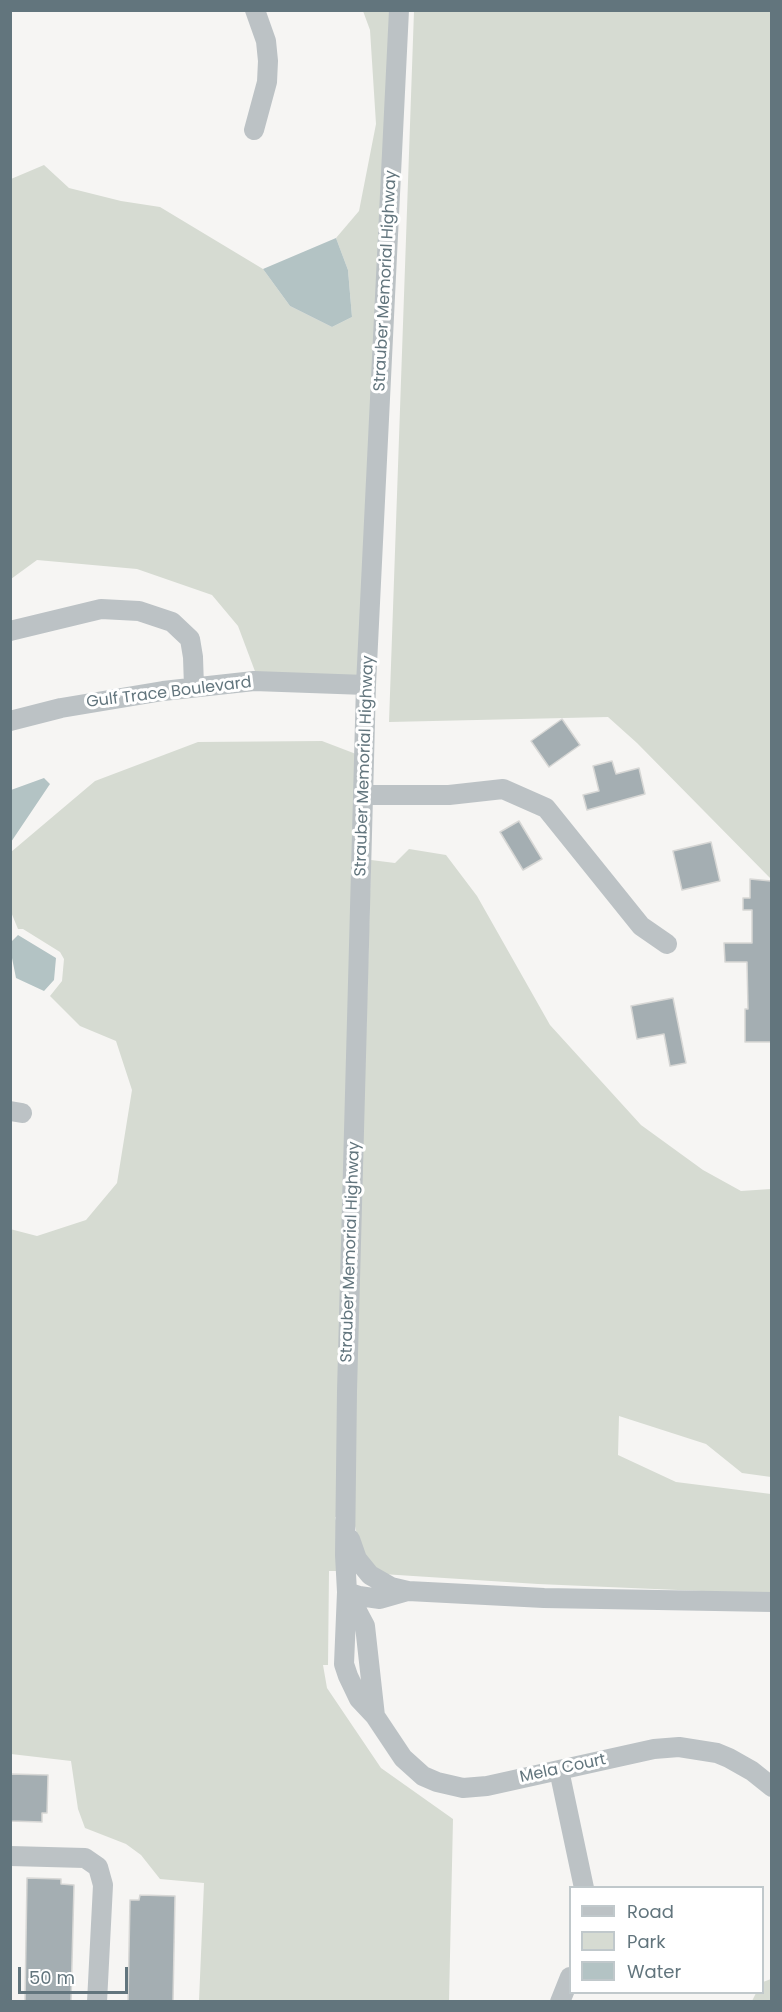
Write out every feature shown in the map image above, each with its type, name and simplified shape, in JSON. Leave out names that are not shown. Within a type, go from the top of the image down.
[{"type":"street","points":[[254,130],[267,82],[268,61],[266,41],[255,10]]},
{"type":"street","name":"Strauber Memorial Highway","points":[[399,10],[366,685],[345,1523],[347,1592],[369,1599],[380,1599],[408,1591]]},
{"type":"street","points":[[10,631],[101,609],[139,611],[172,622],[189,639],[193,657],[194,687]]},
{"type":"street","name":"Gulf Trace Boulevard","points":[[10,721],[61,708],[194,687],[254,681],[366,685]]},
{"type":"street","points":[[364,795],[449,795],[502,789],[546,808],[641,926],[667,944]]},
{"type":"street","name":"Strauber Memorial Highway","points":[[345,1523],[352,1549],[362,1568],[379,1581],[408,1591],[544,1598],[771,1602]]},
{"type":"street","name":"Mela Court","points":[[347,1592],[365,1626],[375,1716]]},
{"type":"street","name":"Mela Court","points":[[347,1592],[344,1650],[346,1670],[359,1699],[375,1716],[402,1758],[423,1776],[463,1788],[475,1787],[654,1749],[692,1748],[717,1753],[735,1761],[752,1771],[771,1787]]},
{"type":"street","points":[[365,1626],[371,1610],[380,1599]]},
{"type":"street","points":[[346,1670],[370,1666]]},
{"type":"street","points":[[559,1770],[585,1886]]},
{"type":"street","points":[[10,1856],[85,1858],[98,1868],[103,1885],[97,2001]]},
{"type":"street","points":[[560,2001],[569,1979]]},
{"type":"green space","points":[[363,11],[391,11],[358,677],[256,674],[238,626],[212,595],[137,569],[37,560],[11,579],[11,179],[44,165],[69,188],[121,201],[160,207],[263,269],[290,306],[332,327],[352,317],[348,270],[336,238],[359,211],[376,124],[370,30]]},
{"type":"green space","points":[[414,11],[771,11],[771,879],[637,743],[608,717],[389,722]]},
{"type":"green space","points":[[322,741],[356,754],[337,1517],[335,1517],[337,1524],[336,1571],[329,1571],[328,1665],[323,1665],[327,1688],[381,1768],[453,1819],[449,2001],[199,2001],[204,1883],[160,1879],[141,1855],[126,1844],[85,1828],[78,1809],[71,1761],[11,1754],[10,1229],[37,1236],[86,1220],[117,1183],[132,1090],[116,1041],[80,1026],[50,996],[62,981],[64,959],[60,952],[23,929],[18,929],[11,912],[11,852],[95,781],[198,742]]},
{"type":"green space","points":[[409,849],[446,855],[477,896],[550,1025],[641,1125],[703,1170],[741,1191],[771,1189],[771,1477],[742,1473],[706,1444],[619,1416],[618,1455],[676,1482],[771,1494],[771,1594],[538,1584],[382,1574],[375,1569],[360,1547],[354,1522],[355,1412],[371,860],[395,863]]},
{"type":"green space","points":[[771,1979],[771,2001],[752,2001],[756,1994],[764,1994],[764,1982]]},
{"type":"water","points":[[336,238],[348,270],[352,317],[332,327],[290,306],[263,269]]},
{"type":"water","points":[[44,778],[50,784],[11,842],[11,790]]},
{"type":"water","points":[[18,935],[56,958],[54,980],[44,991],[16,978],[11,942]]},
{"type":"building","points":[[562,719],[580,745],[549,767],[531,741]]},
{"type":"building","points":[[612,761],[616,774],[639,768],[645,794],[587,810],[583,795],[599,791],[593,766]]},
{"type":"building","points":[[519,821],[542,859],[523,870],[500,832]]},
{"type":"building","points":[[711,842],[720,881],[682,890],[673,851]]},
{"type":"building","points":[[750,879],[771,881],[771,1042],[745,1042],[745,1009],[748,1009],[747,962],[725,962],[724,943],[752,943],[752,910],[743,910],[743,898],[750,898]]},
{"type":"building","points":[[673,998],[686,1063],[670,1066],[664,1034],[637,1039],[631,1006]]},
{"type":"building","points":[[10,1774],[48,1775],[47,1813],[42,1813],[42,1822],[10,1821]]},
{"type":"building","points":[[27,1878],[61,1879],[61,1884],[74,1885],[71,2001],[25,2001]]},
{"type":"building","points":[[140,1895],[175,1896],[173,2001],[128,2001],[130,1900],[139,1900]]}]
